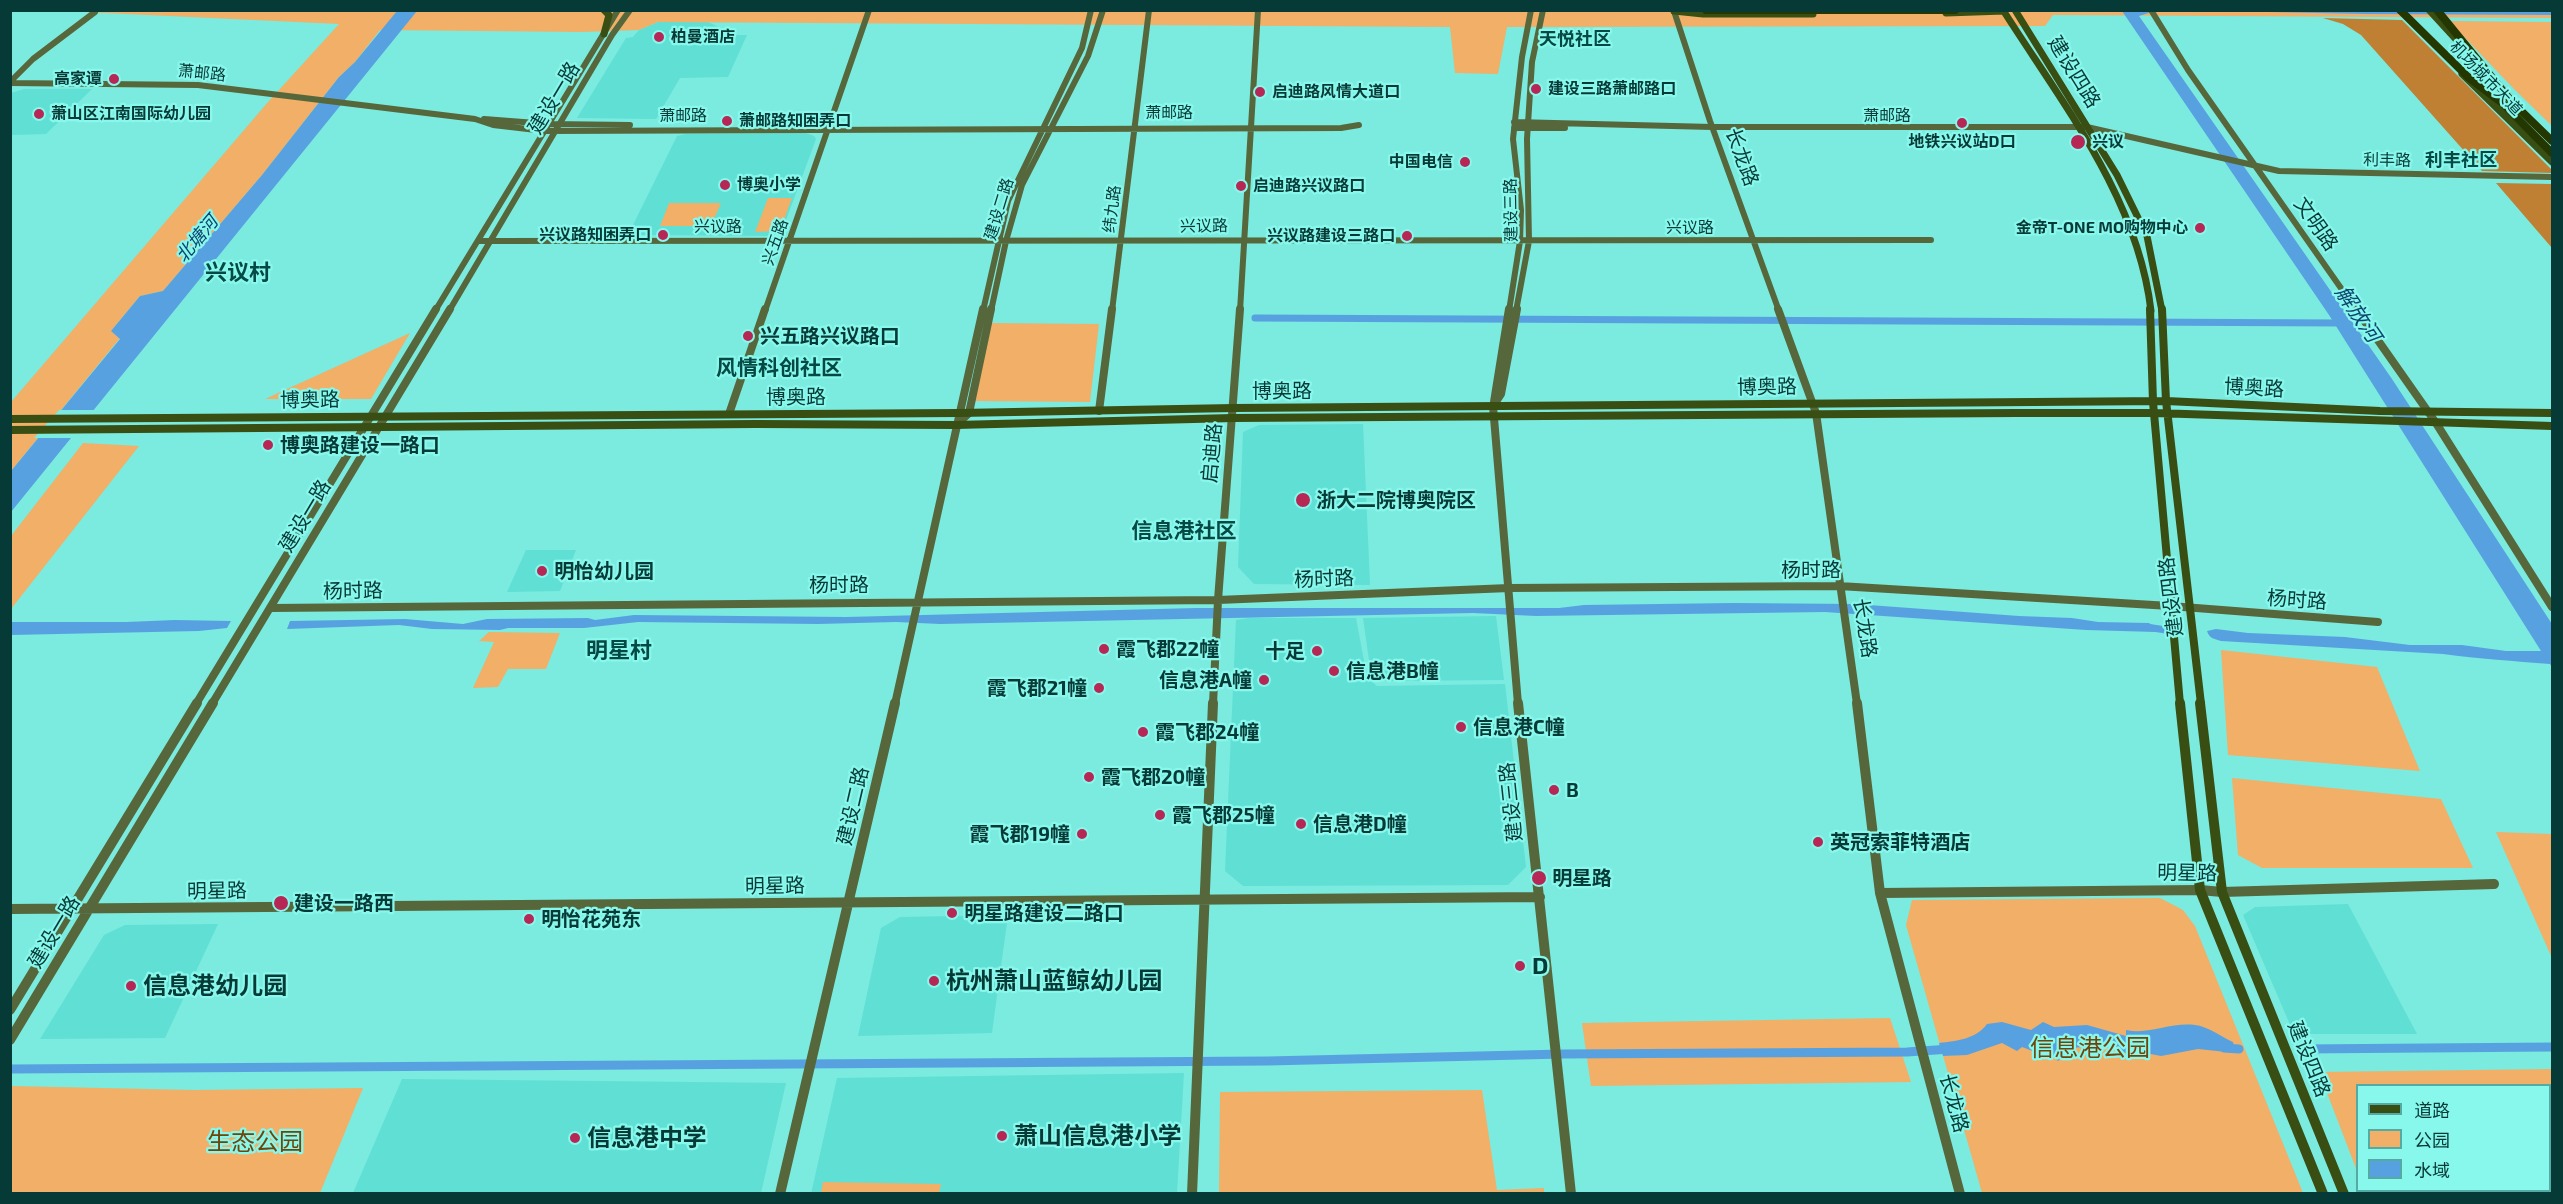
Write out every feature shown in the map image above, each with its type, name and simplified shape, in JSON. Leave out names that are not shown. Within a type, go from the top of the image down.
[{"type":"highway","points":[[1706,10],[1844,12],[1955,10]]},
{"type":"highway","points":[[2402,11],[2468,77],[2501,102],[2553,153]]},
{"type":"highway","points":[[2433,12],[2512,102],[2553,139]]},
{"type":"main road","points":[[604,10],[609,15],[604,34]]},
{"type":"main road","points":[[1674,10],[1703,14],[2004,11]]},
{"type":"main road","name":"建设四路","points":[[2015,10],[2084,129],[2134,233],[2146,278],[2151,314],[2153,402],[2170,606],[2200,890],[2323,1194]]},
{"type":"main road","name":"建设四路","points":[[2004,11],[2117,175],[2147,236],[2163,315],[2166,401],[2222,892],[2344,1194]]},
{"type":"main road","name":"机场城市大道","points":[[2402,11],[2476,90],[2553,162]]},
{"type":"main road","name":"机场城市大道","points":[[2433,12],[2553,139]]},
{"type":"main road","name":"博奥路","points":[[10,419],[969,413],[1234,408],[2166,401],[2380,411],[2553,413]]},
{"type":"main road","name":"博奥路","points":[[10,430],[956,425],[1233,418],[1816,413],[2155,413],[2553,426]]},
{"type":"street","name":"建设一路","points":[[10,1010],[618,10]]},
{"type":"street","name":"建设一路","points":[[10,1040],[380,427],[612,35],[630,10]]},
{"type":"street","name":"兴五路","points":[[729,414],[869,10]]},
{"type":"street","name":"建设二路","points":[[969,413],[1012,191],[1082,48],[1091,10]]},
{"type":"street","name":"建设二路","points":[[780,1194],[914,624],[956,425],[1002,241],[1022,185],[1088,56],[1103,10]]},
{"type":"street","name":"纬九路","points":[[1099,411],[1149,10]]},
{"type":"street","name":"启迪路","points":[[1192,1194],[1218,603],[1234,408],[1258,10]]},
{"type":"street","name":"建设三路","points":[[1531,10],[1522,57],[1514,125],[1514,156],[1521,210],[1520,241],[1507,315],[1510,324],[1501,394],[1493,406],[1512,603],[1520,723],[1572,1194]]},
{"type":"street","name":"建设三路","points":[[1510,324],[1516,315],[1529,241],[1526,157],[1528,124],[1532,62],[1543,10]]},
{"type":"street","name":"长龙路","points":[[1674,10],[1712,128],[1816,413],[1839,586],[1846,616],[1880,893],[1960,1194]]},
{"type":"street","points":[[10,82],[33,59],[96,11]]},
{"type":"street","name":"文明路","points":[[2154,14],[2188,70],[2436,423],[2553,607]]},
{"type":"street","name":"萧邮路","points":[[10,82],[167,83],[475,119],[493,125],[544,131],[1043,125],[1251,125],[1341,128],[1359,124]]},
{"type":"street","points":[[475,119],[549,124],[828,127]]},
{"type":"street","name":"萧邮路","points":[[1514,125],[2084,129]]},
{"type":"street","name":"萧邮路","points":[[1712,128],[2084,129]]},
{"type":"street","points":[[2084,129],[2225,162],[2244,169],[2256,167]]},
{"type":"street","points":[[2225,162],[2240,162],[2256,167]]},
{"type":"street","name":"利丰路","points":[[2256,167],[2280,171],[2553,177]]},
{"type":"street","name":"兴议路","points":[[478,241],[1931,240]]},
{"type":"street","points":[[956,425],[969,413]]},
{"type":"street","name":"杨时路","points":[[270,608],[1218,603],[1509,588],[1839,586],[2170,606],[2378,622]]},
{"type":"street","name":"明星路","points":[[1880,893],[2200,890],[2222,892],[2493,884]]},
{"type":"street","name":"明星路","points":[[10,909],[1540,897]]},
{"type":"shaded area","points":[[2323,18],[2402,20],[2552,170],[2552,173],[2482,171],[2361,35],[2343,24]]},
{"type":"shaded area","points":[[658,22],[708,22],[736,35],[747,35],[728,77],[680,78],[656,119],[577,118],[626,38],[633,37],[639,30]]},
{"type":"shaded area","name":"萧山区江南国际幼儿园","points":[[24,89],[92,89],[46,134],[11,135],[11,93]]},
{"type":"shaded area","name":"博奥小学","points":[[806,133],[816,139],[782,231],[778,234],[771,236],[640,235],[630,231],[677,136]]},
{"type":"shaded area","points":[[2496,183],[2552,184],[2552,248]]},
{"type":"shaded area","name":"浙大二院博奥院区","points":[[1363,424],[1370,585],[1254,584],[1238,567],[1243,432],[1259,425]]},
{"type":"shaded area","name":"明怡幼儿园","points":[[526,550],[576,550],[560,591],[507,592]]},
{"type":"shaded area","points":[[1496,616],[1504,680],[1381,681],[1371,674],[1363,618]]},
{"type":"shaded area","points":[[1356,618],[1367,677],[1377,686],[1505,684],[1526,867],[1508,885],[1243,886],[1225,871],[1236,620]]},
{"type":"shaded area","points":[[2348,904],[2417,1034],[2294,1034],[2243,915],[2255,907]]},
{"type":"shaded area","name":"杭州萧山蓝鲸幼儿园","points":[[1008,915],[992,1033],[858,1036],[881,928],[900,917]]},
{"type":"shaded area","name":"信息港幼儿园","points":[[218,924],[165,1038],[40,1039],[104,935],[125,925]]},
{"type":"shaded area","name":"萧山信息港小学","points":[[1184,1073],[1177,1193],[811,1194],[837,1078]]},
{"type":"shaded area","name":"信息港中学","points":[[402,1079],[786,1083],[761,1193],[353,1193]]},
{"type":"green space","points":[[63,11],[2552,11],[2552,18],[2053,15],[2045,26],[1507,27],[1498,74],[1455,73],[1450,27],[658,22],[639,30],[582,32],[380,30],[355,62],[339,77],[262,175],[163,291],[140,296],[111,331],[120,338],[11,471],[11,402],[268,102],[339,24]]},
{"type":"green space","points":[[2449,21],[2552,22],[2552,126],[2514,89]]},
{"type":"green space","points":[[768,198],[792,198],[780,231],[755,232]]},
{"type":"green space","points":[[669,203],[721,203],[711,226],[660,226]]},
{"type":"green space","points":[[987,323],[1099,324],[1090,402],[968,401]]},
{"type":"green space","points":[[410,333],[371,399],[265,399]]},
{"type":"green space","points":[[83,443],[139,446],[11,609],[11,536]]},
{"type":"green space","points":[[489,632],[560,633],[546,669],[508,669],[498,687],[473,688],[494,642],[479,641]]},
{"type":"green space","points":[[2221,650],[2377,667],[2420,771],[2228,755]]},
{"type":"green space","points":[[2232,778],[2441,799],[2473,868],[2262,868],[2238,855]]},
{"type":"green space","points":[[2496,832],[2552,834],[2552,958]]},
{"type":"green space","name":"信息港公园","points":[[2160,898],[2183,910],[2195,926],[2303,1193],[1982,1193],[1906,925],[1912,900]]},
{"type":"green space","points":[[1890,1018],[1911,1082],[1591,1086],[1582,1023]]},
{"type":"green space","points":[[2552,1069],[2552,1194],[2366,1194],[2365,1192],[2551,1192],[2551,1084],[2356,1084],[2356,1168],[2319,1072]]},
{"type":"green space","name":"生态公园","points":[[11,1086],[194,1090],[363,1088],[320,1193],[11,1194]]},
{"type":"green space","points":[[1482,1090],[1497,1190],[1544,1188],[1544,1193],[1219,1193],[1220,1092]]},
{"type":"green space","points":[[823,1182],[941,1184],[939,1193],[821,1193]]},
{"type":"water","points":[[2552,10],[2552,15],[2221,11]]},
{"type":"water","points":[[397,11],[417,11],[11,512],[11,471],[120,339],[111,331],[140,296],[163,291],[262,175],[339,77],[355,62]]},
{"type":"water","points":[[2122,11],[2155,11],[2139,16],[2392,379],[2552,624],[2552,667],[2550,664],[2443,654],[2221,641],[2209,635],[2207,631],[2216,629],[2248,633],[2345,637],[2410,645],[2462,645],[2506,651],[2541,651],[2329,315]]},
{"type":"water","points":[[1855,604],[2072,618],[2098,622],[2149,623],[2156,628],[2156,632],[2086,630],[1825,612],[1536,616],[1473,613],[940,624],[638,622],[584,628],[508,628],[500,630],[432,629],[399,625],[287,629],[290,621],[405,619],[463,624],[487,619],[588,618],[595,620],[634,615],[846,617],[1196,608],[1559,608],[1584,605]]},
{"type":"water","points":[[231,621],[227,628],[199,631],[11,635],[11,622]]},
{"type":"water","points":[[2002,1022],[2031,1030],[2043,1022],[2054,1027],[2087,1025],[2126,1036],[2126,1030],[2143,1031],[2177,1025],[2195,1025],[2233,1042],[2236,1053],[2198,1049],[2161,1056],[2135,1051],[2132,1056],[2110,1048],[2087,1047],[2071,1048],[2058,1061],[2048,1051],[2038,1053],[2022,1047],[2017,1051],[2002,1043],[1967,1055],[1943,1056],[1939,1043],[1966,1038],[1983,1029],[1987,1024]]},
{"type":"pier","points":[[59,410],[98,410],[75,438],[34,438]]},
{"type":"waterway","name":"解放河","points":[[1255,318],[2342,323]]},
{"type":"waterway","points":[[2146,627],[2166,630]]},
{"type":"waterway","points":[[2302,1049],[2552,1047]]},
{"type":"waterway","points":[[2224,1048],[2239,1049]]},
{"type":"waterway","points":[[10,1069],[1268,1061],[1563,1054],[1907,1052],[1950,1049]]},
{"type":"place","name":"柏曼酒店","points":[[659,37]]},
{"type":"place","name":"高家谭","points":[[114,79]]},
{"type":"place","name":"建设三路萧邮路口","points":[[1536,89]]},
{"type":"place","name":"启迪路风情大道口","points":[[1260,92]]},
{"type":"place","name":"萧山区江南国际幼儿园","points":[[39,114]]},
{"type":"place","name":"萧邮路知困弄口","points":[[727,121]]},
{"type":"place","name":"地铁兴议站D口","points":[[1962,123]]},
{"type":"place","name":"兴议","points":[[2078,142]]},
{"type":"place","name":"中国电信","points":[[1465,162]]},
{"type":"place","name":"博奥小学","points":[[725,185]]},
{"type":"place","name":"启迪路兴议路口","points":[[1241,186]]},
{"type":"place","name":"金帝T-ONE MO购物中心","points":[[2200,228]]},
{"type":"place","name":"兴议路知困弄口","points":[[663,235]]},
{"type":"place","name":"兴议路建设三路口","points":[[1407,236]]},
{"type":"place","name":"兴五路兴议路口","points":[[748,336]]},
{"type":"place","name":"博奥路建设一路口","points":[[268,445]]},
{"type":"place","name":"浙大二院博奥院区","points":[[1303,500]]},
{"type":"place","name":"明怡幼儿园","points":[[542,571]]},
{"type":"place","name":"霞飞郡22幢","points":[[1104,649]]},
{"type":"place","name":"十足","points":[[1317,651]]},
{"type":"place","name":"信息港B幢","points":[[1334,671]]},
{"type":"place","name":"信息港A幢","points":[[1264,680]]},
{"type":"place","name":"霞飞郡21幢","points":[[1099,688]]},
{"type":"place","name":"信息港C幢","points":[[1461,727]]},
{"type":"place","name":"霞飞郡24幢","points":[[1143,732]]},
{"type":"place","name":"霞飞郡20幢","points":[[1089,777]]},
{"type":"place","name":"B","points":[[1554,790]]},
{"type":"place","name":"霞飞郡25幢","points":[[1160,815]]},
{"type":"place","name":"信息港D幢","points":[[1301,824]]},
{"type":"place","name":"霞飞郡19幢","points":[[1082,834]]},
{"type":"place","name":"英冠索菲特酒店","points":[[1818,842]]},
{"type":"place","name":"明星路","points":[[1539,878]]},
{"type":"place","name":"建设一路西","points":[[281,903]]},
{"type":"place","name":"明星路建设二路口","points":[[952,913]]},
{"type":"place","name":"明怡花苑东","points":[[529,919]]},
{"type":"place","name":"D","points":[[1520,966]]},
{"type":"place","name":"杭州萧山蓝鲸幼儿园","points":[[934,981]]},
{"type":"place","name":"信息港幼儿园","points":[[131,986]]},
{"type":"place","name":"萧山信息港小学","points":[[1002,1136]]},
{"type":"place","name":"信息港中学","points":[[575,1138]]},
{"type":"district","name":"天悦社区","points":[[1575,39]]},
{"type":"district","name":"利丰社区","points":[[2461,160]]},
{"type":"district","name":"兴议村","points":[[238,273]]},
{"type":"district","name":"风情科创社区","points":[[779,368]]},
{"type":"district","name":"信息港社区","points":[[1184,531]]},
{"type":"district","name":"明星村","points":[[619,651]]},
{"type":"water label","name":"北塘河","points":[[197,239]]}]
